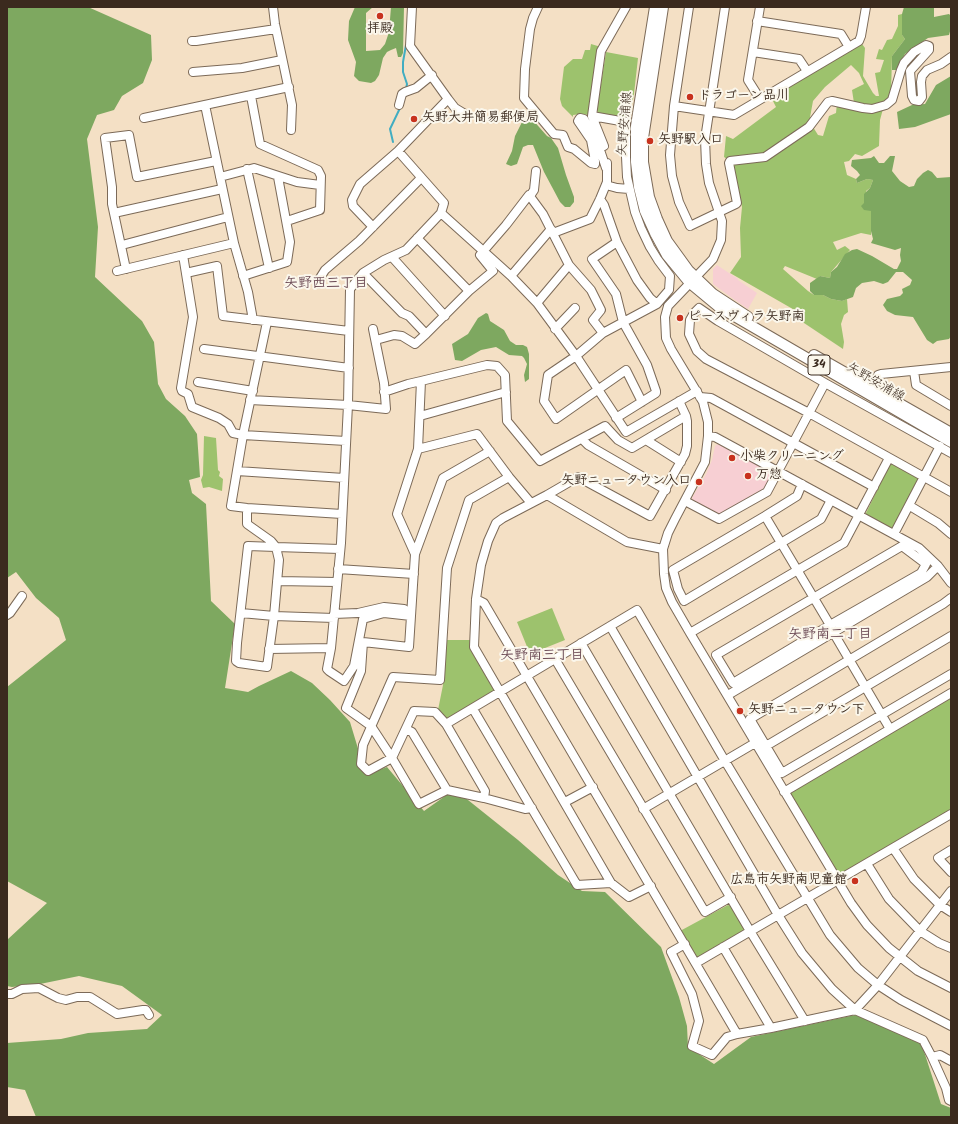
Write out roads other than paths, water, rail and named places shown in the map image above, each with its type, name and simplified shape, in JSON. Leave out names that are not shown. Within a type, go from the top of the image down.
[{"type":"main road","name":"矢野安浦線","points":[[655,7],[636,126],[635,150],[637,175],[642,199],[655,233],[671,260],[719,307],[951,442]]},
{"type":"main road","name":"矢野安浦線","points":[[663,7],[644,126],[642,150],[644,174],[652,208],[662,230],[693,281],[752,320],[873,387],[951,433]]},
{"type":"street","points":[[273,7],[282,60],[292,105],[291,130]]},
{"type":"street","points":[[412,7],[410,46],[420,62],[432,75],[455,108],[465,114]]},
{"type":"street","points":[[538,7],[530,29],[525,69],[524,98],[554,134],[563,135],[568,147],[574,149],[595,164],[596,161],[591,140],[578,121],[580,118],[584,119],[598,144],[606,168]]},
{"type":"street","points":[[510,276],[552,231],[590,219],[600,199],[607,182],[607,160],[606,151],[592,116],[601,51],[626,7]]},
{"type":"street","points":[[689,7],[674,106],[670,155],[672,176],[679,202],[690,226],[737,203],[730,161],[765,157],[811,126],[828,102],[832,101],[872,109],[886,105],[892,100],[904,64],[914,52],[926,45],[929,46],[929,50],[910,71],[912,96],[914,100],[919,101],[922,96],[922,76],[927,70],[941,64],[951,56]]},
{"type":"street","points":[[725,7],[705,139],[706,164],[709,183],[720,212],[723,227],[721,240],[713,259],[668,306],[665,317],[664,332],[666,338],[703,402],[708,422],[705,462],[668,533],[663,549],[666,588],[672,602],[690,633],[837,881],[867,925],[889,948],[918,971],[951,988]]},
{"type":"street","points":[[760,7],[748,80],[760,99]]},
{"type":"street","points":[[674,106],[734,115],[859,41],[866,7]]},
{"type":"street","points":[[758,21],[841,34],[849,47]]},
{"type":"street","points":[[192,41],[276,29]]},
{"type":"street","points":[[753,52],[799,59],[807,71]]},
{"type":"street","points":[[193,72],[242,68],[282,60]]},
{"type":"street","points":[[399,105],[402,94],[416,88],[432,75]]},
{"type":"street","points":[[144,118],[289,87]]},
{"type":"street","points":[[251,96],[260,144],[318,170],[321,176],[320,210],[287,221]]},
{"type":"street","points":[[373,227],[353,206],[352,200],[360,184],[398,151],[448,99]]},
{"type":"street","points":[[205,105],[228,217],[253,320]]},
{"type":"street","points":[[592,116],[626,122],[626,157],[629,189],[641,228],[658,260],[670,276],[669,290],[657,304],[603,333],[576,356],[548,375],[544,401],[556,418],[596,389],[626,370],[642,402]]},
{"type":"street","points":[[126,269],[122,244],[112,204],[112,187],[105,138],[129,135],[138,177],[216,161]]},
{"type":"street","points":[[398,151],[444,203],[441,213],[406,250],[384,260],[364,273],[350,289],[348,405],[340,549],[331,648],[327,669],[329,672],[344,681],[354,666],[363,619],[384,613],[411,616]]},
{"type":"street","points":[[220,177],[254,168],[297,182],[320,184]]},
{"type":"street","points":[[247,169],[269,268]]},
{"type":"street","points":[[376,340],[394,335],[402,336],[415,344],[469,291],[493,271],[480,255],[534,190],[536,171]]},
{"type":"street","points":[[243,276],[287,262],[290,242],[278,177]]},
{"type":"street","points":[[318,284],[325,270],[359,241],[421,178]]},
{"type":"street","points":[[606,185],[629,189]]},
{"type":"street","points":[[114,213],[222,189]]},
{"type":"street","points":[[530,196],[543,214],[569,265],[591,290],[601,310],[593,320],[603,333]]},
{"type":"street","points":[[600,199],[604,205],[617,242],[637,280],[650,298],[657,304]]},
{"type":"street","points":[[441,213],[510,276],[537,303],[576,356],[596,389],[626,432],[679,401],[698,394],[711,398],[874,487]]},
{"type":"street","points":[[122,244],[228,217]]},
{"type":"street","points":[[417,238],[469,291]]},
{"type":"street","points":[[616,418],[656,393],[647,365],[623,322],[616,294],[592,259],[617,242]]},
{"type":"street","points":[[117,271],[234,243]]},
{"type":"street","points":[[183,255],[193,316],[181,388],[182,391],[188,394],[192,407],[219,418],[228,424],[233,433],[243,435],[346,441]]},
{"type":"street","points":[[392,257],[445,316]]},
{"type":"street","points":[[537,303],[569,265]]},
{"type":"street","points":[[186,273],[216,266],[223,316],[349,331]]},
{"type":"street","points":[[364,273],[402,313],[409,316],[426,334]]},
{"type":"street","points":[[555,328],[575,308]]},
{"type":"street","points":[[951,453],[825,383],[718,321],[699,308],[690,320],[688,334],[694,346],[706,359],[808,413],[951,492]]},
{"type":"street","points":[[267,322],[243,435],[231,506],[342,514]]},
{"type":"street","points":[[250,400],[348,405],[386,409],[373,329]]},
{"type":"street","points":[[204,349],[349,368]]},
{"type":"street","points":[[384,392],[408,384],[487,365],[497,366],[505,375],[507,421],[540,461],[605,426],[618,440],[632,448],[686,416]]},
{"type":"street","points":[[873,387],[878,375],[881,374],[951,367]]},
{"type":"street","points":[[914,371],[916,385],[951,406]]},
{"type":"street","points":[[198,382],[252,391]]},
{"type":"street","points":[[416,554],[397,514],[418,449],[421,382]]},
{"type":"street","points":[[685,501],[719,519],[767,492],[825,383]]},
{"type":"street","points":[[420,416],[506,392]]},
{"type":"street","points":[[651,886],[629,897],[611,883],[474,647],[476,599],[481,565],[488,541],[496,523],[531,503],[547,496],[578,477],[650,516],[681,462],[687,446],[686,416],[679,401]]},
{"type":"street","points":[[418,449],[477,434],[531,503]]},
{"type":"street","points":[[708,436],[715,437],[919,548],[938,566],[951,584]]},
{"type":"street","points":[[582,439],[588,445],[666,490]]},
{"type":"street","points":[[646,440],[681,462]]},
{"type":"street","points":[[894,534],[910,506],[940,446]]},
{"type":"street","points":[[490,451],[443,478],[416,554],[409,647],[363,642],[361,671],[346,708],[371,726],[419,804],[446,790],[525,809],[532,808]]},
{"type":"street","points":[[690,633],[844,543],[889,458]]},
{"type":"street","points":[[237,471],[344,478]]},
{"type":"street","points":[[484,798],[485,791],[446,724],[435,712],[414,711],[392,758],[368,772],[361,764],[363,745],[393,677],[440,680],[447,568],[469,500],[510,477]]},
{"type":"street","points":[[802,484],[797,496],[673,570],[678,589],[684,601],[821,519],[831,500]]},
{"type":"street","points":[[547,496],[627,542],[663,549]]},
{"type":"street","points":[[910,506],[938,523],[951,534]]},
{"type":"street","points":[[247,508],[247,524],[271,541],[276,547],[278,560],[277,581],[267,667],[239,663],[236,661],[248,546],[276,547],[340,549]]},
{"type":"street","points":[[765,516],[890,729]]},
{"type":"street","points":[[728,695],[831,628],[921,573],[926,564],[902,546],[716,655],[733,683],[831,628],[927,577],[938,566]]},
{"type":"street","points":[[338,569],[414,574]]},
{"type":"street","points":[[277,581],[337,582]]},
{"type":"street","points":[[7,615],[22,596]]},
{"type":"street","points":[[951,598],[750,719],[782,773],[951,674]]},
{"type":"street","points":[[476,599],[484,603],[737,1034]]},
{"type":"street","points":[[241,613],[274,616],[334,616],[358,613],[384,607],[404,609]]},
{"type":"street","points":[[446,724],[637,610],[830,935],[858,968],[878,985],[901,1000],[951,1026]]},
{"type":"street","points":[[610,626],[778,915],[802,953],[832,989],[855,1010],[923,1040],[951,1100]]},
{"type":"street","points":[[766,746],[951,636]]},
{"type":"street","points":[[582,643],[750,931],[805,1021]]},
{"type":"street","points":[[269,649],[331,648]]},
{"type":"street","points":[[555,659],[705,912],[731,897]]},
{"type":"street","points":[[784,792],[951,693]]},
{"type":"street","points":[[472,708],[577,885],[611,883]]},
{"type":"street","points":[[406,729],[412,732],[446,790]]},
{"type":"street","points":[[643,809],[755,742]]},
{"type":"street","points":[[565,802],[593,787]]},
{"type":"street","points":[[696,963],[951,814]]},
{"type":"street","points":[[893,848],[914,879],[940,905],[951,912]]},
{"type":"street","points":[[951,850],[938,858],[951,872]]},
{"type":"street","points":[[867,864],[889,899],[920,931],[939,943],[951,948]]},
{"type":"street","points":[[684,944],[671,952],[692,994],[699,1021],[692,1046],[712,1055],[727,1037],[855,1010],[878,985],[951,891]]},
{"type":"street","points":[[723,947],[771,1028]]},
{"type":"street","points":[[7,994],[12,994],[22,989],[39,988],[58,998],[66,1000],[77,997],[90,997],[117,1014],[146,1010],[150,1015]]},
{"type":"street","points":[[932,1057],[940,1055],[951,1061]]},
{"type":"waterway","points":[[406,45],[403,72],[407,84],[406,89]]},
{"type":"waterway","points":[[393,142],[390,129],[401,106]]},
{"type":"place","name":"拝殿","points":[[380,16]]},
{"type":"place","name":"ドラゴーン品川","points":[[690,97]]},
{"type":"place","name":"矢野大井簡易郵便局","points":[[414,119]]},
{"type":"place","name":"矢野駅入口","points":[[650,141]]},
{"type":"place","name":"ピースヴィラ矢野南","points":[[680,318]]},
{"type":"place","name":"小柴クリーニング","points":[[732,458]]},
{"type":"place","name":"万惣","points":[[748,476]]},
{"type":"place","name":"矢野ニュータウン入口","points":[[699,482]]},
{"type":"place","name":"矢野ニュータウン下","points":[[740,711]]},
{"type":"place","name":"広島市矢野南児童館","points":[[855,881]]},
{"type":"district","name":"矢野西三丁目","points":[[326,285]]},
{"type":"district","name":"矢野南二丁目","points":[[830,636]]},
{"type":"district","name":"矢野南三丁目","points":[[542,657]]}]
